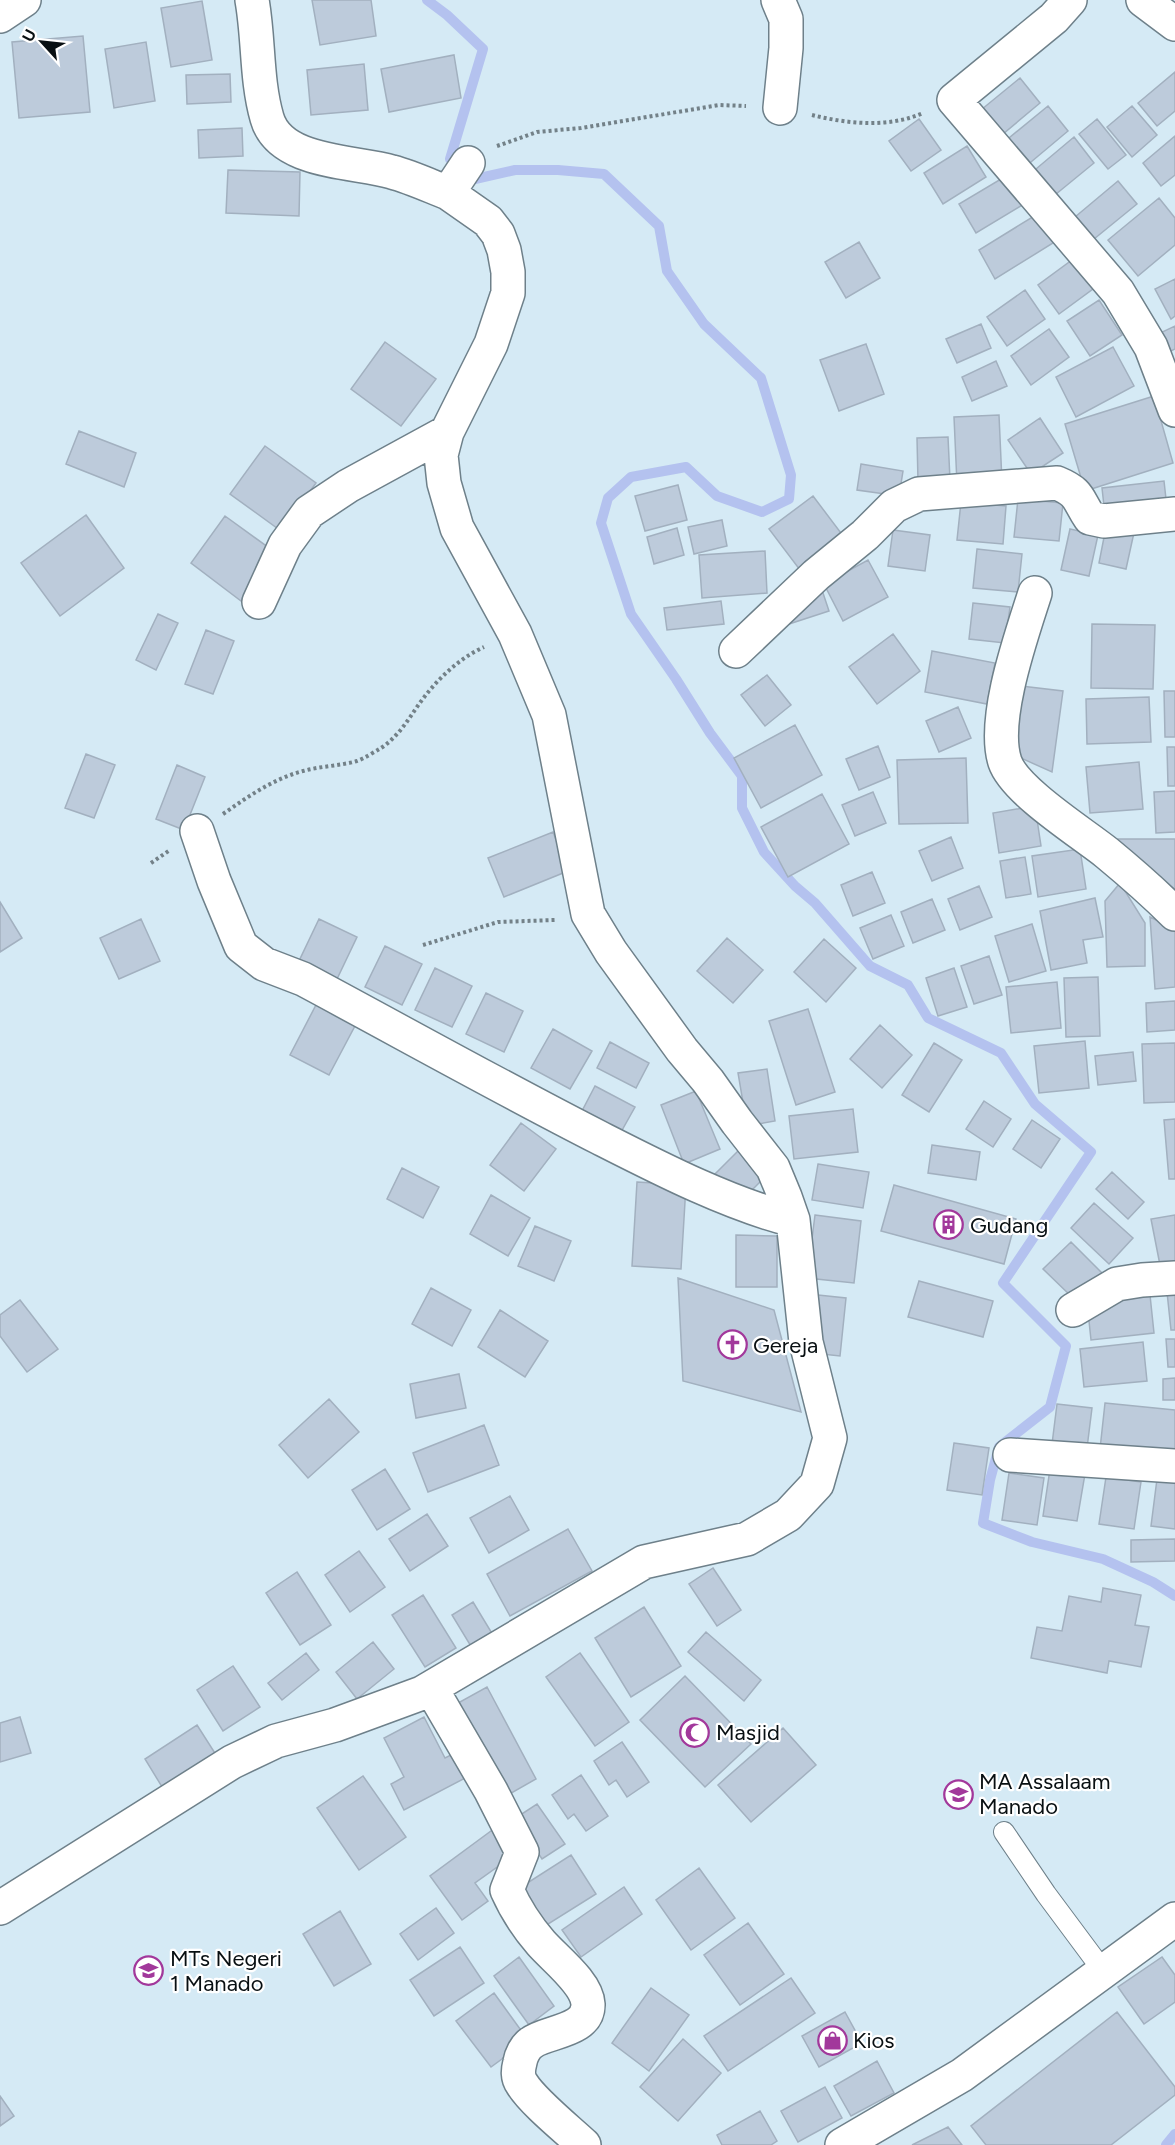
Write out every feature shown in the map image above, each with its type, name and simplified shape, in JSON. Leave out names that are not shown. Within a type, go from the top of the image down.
[{"type":"street","points":[[0,16],[24,0]]},
{"type":"street","points":[[0,1908],[232,1762],[276,1741],[335,1725],[422,1693],[644,1562],[747,1539],[788,1515],[817,1484],[830,1438],[806,1342],[793,1220],[773,1168],[610,952],[588,914],[549,715],[515,634],[457,528],[444,483],[441,455],[447,432],[491,344],[508,293],[508,272],[498,234],[456,180],[392,172],[335,161],[291,148],[268,121],[260,82],[252,0]]},
{"type":"street","points":[[778,0],[786,19],[786,48],[780,108]]},
{"type":"street","points":[[1070,0],[1054,18],[954,100],[1118,292],[1150,347],[1175,410]]},
{"type":"street","points":[[1143,0],[1175,24]]},
{"type":"street","points":[[259,602],[285,545],[309,512],[348,486],[447,432]]},
{"type":"street","points":[[736,651],[816,575],[865,536],[894,506],[918,494],[1057,483],[1070,488],[1078,496],[1090,518],[1104,521],[1175,514]]},
{"type":"street","points":[[1035,592],[1013,661],[1002,728],[1008,768],[1035,797],[1107,853],[1175,914]]},
{"type":"street","points":[[197,831],[214,881],[241,946],[264,964],[303,979],[653,1165],[764,1213],[793,1220]]},
{"type":"street","points":[[1073,1310],[1117,1284],[1175,1278]]},
{"type":"street","points":[[1010,1455],[1175,1466]]},
{"type":"street","points":[[431,1688],[522,1852],[507,1890],[512,1902],[540,1943],[583,1988],[588,2004],[586,2015],[575,2025],[531,2043],[521,2055],[518,2072],[522,2084],[584,2145]]},
{"type":"street","points":[[842,2145],[962,2075],[1175,1919]]},
{"type":"lane","points":[[1004,1832],[1046,1894],[1104,1972]]},
{"type":"path","points":[[456,180],[493,148],[537,132],[602,125],[719,105],[780,108],[826,119],[886,124],[914,117],[954,100]]},
{"type":"path","points":[[151,863],[271,783],[312,768],[357,761],[383,747],[406,724],[446,672],[474,652],[515,634]]},
{"type":"path","points":[[423,945],[498,922],[551,921],[588,914]]},
{"type":"building","points":[[312,0],[371,0],[376,36],[320,45]]},
{"type":"building","points":[[202,1],[212,60],[171,67],[161,8]]},
{"type":"building","points":[[83,36],[90,112],[19,118],[12,42]]},
{"type":"building","points":[[146,42],[155,101],[114,108],[105,49]]},
{"type":"building","points":[[454,55],[461,98],[389,112],[381,69]]},
{"type":"building","points":[[364,64],[368,110],[311,115],[307,70]]},
{"type":"building","points":[[1175,72],[1175,111],[1157,126],[1138,103]]},
{"type":"building","points":[[230,74],[231,102],[187,104],[186,75]]},
{"type":"building","points":[[1020,78],[1040,103],[997,139],[976,114]]},
{"type":"building","points":[[1048,106],[1068,131],[1025,167],[1004,142]]},
{"type":"building","points":[[1132,106],[1157,135],[1132,157],[1107,127]]},
{"type":"building","points":[[919,119],[941,150],[911,171],[889,141]]},
{"type":"building","points":[[1097,119],[1126,155],[1108,169],[1079,134]]},
{"type":"building","points":[[242,128],[243,156],[199,158],[198,130]]},
{"type":"building","points":[[1175,136],[1175,175],[1161,186],[1143,163]]},
{"type":"building","points":[[1074,137],[1094,163],[1050,199],[1030,174]]},
{"type":"building","points":[[967,146],[986,177],[943,204],[924,173]]},
{"type":"building","points":[[228,170],[300,172],[299,216],[226,213]]},
{"type":"building","points":[[1011,173],[1029,201],[976,233],[959,204]]},
{"type":"building","points":[[1118,181],[1137,204],[1094,239],[1075,217]]},
{"type":"building","points":[[1159,198],[1175,218],[1175,245],[1138,276],[1108,240]]},
{"type":"building","points":[[1044,210],[1061,238],[995,279],[979,250]]},
{"type":"building","points":[[859,242],[880,278],[846,298],[825,262]]},
{"type":"building","points":[[1076,257],[1097,286],[1059,314],[1038,285]]},
{"type":"building","points":[[1175,279],[1175,316],[1171,319],[1155,289]]},
{"type":"building","points":[[1025,290],[1045,319],[1007,346],[987,317]]},
{"type":"building","points":[[1099,300],[1122,335],[1090,356],[1067,321]]},
{"type":"building","points":[[981,324],[991,348],[957,363],[946,339]]},
{"type":"building","points":[[1175,326],[1175,349],[1167,353],[1158,334]]},
{"type":"building","points":[[1049,329],[1069,357],[1031,385],[1011,356]]},
{"type":"building","points":[[385,342],[436,379],[401,426],[351,389]]},
{"type":"building","points":[[866,344],[884,394],[839,411],[820,360]]},
{"type":"building","points":[[1113,347],[1134,386],[1076,417],[1056,377]]},
{"type":"building","points":[[996,361],[1007,386],[972,401],[962,377]]},
{"type":"building","points":[[1154,396],[1173,463],[1085,491],[1065,424]]},
{"type":"building","points":[[999,415],[1002,482],[957,484],[954,417]]},
{"type":"building","points":[[1040,418],[1063,453],[1031,474],[1008,440]]},
{"type":"building","points":[[79,431],[136,453],[124,487],[66,464]]},
{"type":"building","points":[[948,437],[950,480],[918,481],[917,438]]},
{"type":"building","points":[[265,446],[316,483],[281,531],[230,494]]},
{"type":"building","points":[[861,464],[903,471],[899,496],[857,490]]},
{"type":"building","points":[[1164,481],[1167,508],[1105,515],[1102,488]]},
{"type":"building","points":[[678,485],[687,520],[645,531],[635,496]]},
{"type":"building","points":[[813,496],[847,541],[803,574],[769,529]]},
{"type":"building","points":[[1018,499],[1063,503],[1059,541],[1014,537]]},
{"type":"building","points":[[961,502],[1006,506],[1003,544],[957,540]]},
{"type":"building","points":[[86,515],[124,568],[60,616],[21,563]]},
{"type":"building","points":[[225,516],[276,553],[241,601],[191,563]]},
{"type":"building","points":[[722,520],[727,546],[694,554],[688,527]]},
{"type":"building","points":[[1107,522],[1135,528],[1126,569],[1099,563]]},
{"type":"building","points":[[677,528],[684,555],[654,564],[647,537]]},
{"type":"building","points":[[1070,529],[1098,535],[1089,576],[1061,570]]},
{"type":"building","points":[[893,530],[930,535],[925,571],[888,566]]},
{"type":"building","points":[[977,549],[1022,554],[1018,592],[973,588]]},
{"type":"building","points":[[765,551],[767,593],[702,598],[699,555]]},
{"type":"building","points":[[868,560],[888,597],[843,621],[824,584]]},
{"type":"building","points":[[820,584],[829,611],[789,624],[781,609]]},
{"type":"building","points":[[721,601],[724,624],[667,630],[664,608]]},
{"type":"building","points":[[973,603],[1010,607],[1005,643],[969,639]]},
{"type":"building","points":[[158,614],[178,623],[156,670],[136,660]]},
{"type":"building","points":[[1092,624],[1155,625],[1153,689],[1091,688]]},
{"type":"building","points":[[206,630],[234,641],[213,694],[185,684]]},
{"type":"building","points":[[893,634],[920,671],[877,704],[849,667]]},
{"type":"building","points":[[932,651],[995,663],[987,704],[925,692]]},
{"type":"building","points":[[767,675],[791,705],[765,726],[741,695]]},
{"type":"building","points":[[1021,686],[1063,691],[1052,772],[1012,754]]},
{"type":"building","points":[[1164,691],[1175,691],[1175,737],[1165,737]]},
{"type":"building","points":[[1149,697],[1151,742],[1087,744],[1086,699]]},
{"type":"building","points":[[958,707],[971,738],[939,752],[926,721]]},
{"type":"building","points":[[795,725],[822,775],[761,808],[734,758]]},
{"type":"building","points":[[878,746],[890,777],[859,790],[846,759]]},
{"type":"building","points":[[1167,747],[1175,747],[1175,786],[1168,786]]},
{"type":"building","points":[[86,754],[115,765],[94,818],[65,808]]},
{"type":"building","points":[[966,758],[968,823],[899,824],[897,760]]},
{"type":"building","points":[[1139,762],[1143,809],[1090,813],[1086,767]]},
{"type":"building","points":[[177,765],[205,777],[184,830],[156,819]]},
{"type":"building","points":[[1175,791],[1175,832],[1156,833],[1154,792]]},
{"type":"building","points":[[873,792],[886,823],[855,836],[842,805]]},
{"type":"building","points":[[822,794],[849,844],[788,877],[761,827]]},
{"type":"building","points":[[1035,806],[1041,846],[999,853],[993,813]]},
{"type":"building","points":[[553,832],[568,871],[504,897],[488,858]]},
{"type":"building","points":[[951,837],[963,868],[932,881],[919,851]]},
{"type":"building","points":[[1118,839],[1175,839],[1175,907],[1112,854]]},
{"type":"building","points":[[1080,849],[1086,889],[1038,897],[1032,856]]},
{"type":"building","points":[[1025,857],[1031,894],[1006,898],[1000,861]]},
{"type":"building","points":[[872,872],[885,903],[853,916],[841,885]]},
{"type":"building","points":[[1120,883],[1145,923],[1145,966],[1107,967],[1105,901]]},
{"type":"building","points":[[979,886],[992,917],[960,930],[948,899]]},
{"type":"building","points":[[1095,898],[1103,937],[1083,940],[1087,963],[1051,970],[1040,911]]},
{"type":"building","points":[[932,899],[945,930],[913,943],[901,912]]},
{"type":"building","points":[[0,902],[22,938],[0,952]]},
{"type":"building","points":[[891,915],[904,946],[873,959],[860,928]]},
{"type":"building","points":[[1150,917],[1175,929],[1175,987],[1155,989]]},
{"type":"building","points":[[141,919],[160,961],[119,979],[100,938]]},
{"type":"building","points":[[319,919],[357,937],[337,979],[299,961]]},
{"type":"building","points":[[1032,924],[1046,971],[1009,982],[995,936]]},
{"type":"building","points":[[727,938],[763,970],[733,1003],[697,971]]},
{"type":"building","points":[[824,939],[856,968],[826,1002],[794,972]]},
{"type":"building","points":[[385,946],[422,964],[402,1005],[365,987]]},
{"type":"building","points":[[989,956],[1002,995],[974,1004],[961,966]]},
{"type":"building","points":[[435,968],[472,986],[452,1027],[415,1010]]},
{"type":"building","points":[[954,968],[967,1007],[938,1016],[926,978]]},
{"type":"building","points":[[1098,977],[1100,1036],[1066,1037],[1064,978]]},
{"type":"building","points":[[1057,982],[1061,1028],[1011,1033],[1006,987]]},
{"type":"building","points":[[486,993],[523,1011],[504,1052],[466,1034]]},
{"type":"building","points":[[1175,1001],[1175,1030],[1147,1032],[1146,1003]]},
{"type":"building","points":[[317,1003],[356,1024],[329,1075],[290,1055]]},
{"type":"building","points":[[808,1009],[835,1092],[796,1105],[769,1021]]},
{"type":"building","points":[[880,1025],[912,1055],[882,1088],[850,1059]]},
{"type":"building","points":[[553,1029],[592,1051],[570,1089],[531,1068]]},
{"type":"building","points":[[1085,1041],[1089,1088],[1039,1093],[1034,1046]]},
{"type":"building","points":[[610,1042],[649,1063],[636,1088],[597,1068]]},
{"type":"building","points":[[934,1043],[962,1060],[929,1112],[902,1095]]},
{"type":"building","points":[[1175,1043],[1175,1102],[1144,1103],[1142,1044]]},
{"type":"building","points":[[1133,1052],[1136,1081],[1098,1085],[1095,1056]]},
{"type":"building","points":[[767,1069],[775,1121],[747,1126],[738,1073]]},
{"type":"building","points":[[595,1086],[635,1107],[621,1132],[582,1111]]},
{"type":"building","points":[[696,1091],[720,1149],[684,1164],[661,1105]]},
{"type":"building","points":[[984,1101],[1011,1119],[993,1147],[966,1129]]},
{"type":"building","points":[[853,1109],[858,1152],[794,1159],[789,1116]]},
{"type":"building","points":[[1175,1119],[1175,1179],[1169,1179],[1164,1120]]},
{"type":"building","points":[[1032,1120],[1060,1139],[1041,1168],[1013,1149]]},
{"type":"building","points":[[521,1123],[556,1149],[524,1191],[490,1165]]},
{"type":"building","points":[[932,1145],[980,1152],[976,1180],[928,1173]]},
{"type":"building","points":[[739,1150],[766,1176],[741,1201],[714,1175]]},
{"type":"building","points":[[818,1164],[869,1172],[863,1208],[812,1200]]},
{"type":"building","points":[[402,1168],[439,1187],[423,1218],[387,1199]]},
{"type":"building","points":[[1112,1172],[1144,1202],[1128,1219],[1096,1189]]},
{"type":"building","points":[[637,1182],[686,1185],[681,1269],[632,1266]]},
{"type":"building","name":"Gudang","points":[[894,1185],[1016,1219],[1004,1264],[881,1231]]},
{"type":"building","points":[[491,1195],[530,1218],[508,1256],[470,1234]]},
{"type":"building","points":[[1094,1203],[1133,1238],[1109,1264],[1071,1228]]},
{"type":"building","points":[[815,1215],[861,1221],[854,1283],[807,1278]]},
{"type":"building","points":[[1175,1215],[1175,1262],[1160,1265],[1151,1219]]},
{"type":"building","points":[[535,1226],[571,1241],[554,1281],[518,1266]]},
{"type":"building","points":[[736,1235],[777,1236],[777,1287],[736,1287]]},
{"type":"building","points":[[1071,1242],[1102,1273],[1075,1300],[1043,1269]]},
{"type":"building","name":"Gereja","points":[[678,1278],[774,1310],[801,1412],[683,1381]]},
{"type":"building","name":"Gudang","points":[[919,1281],[993,1301],[983,1337],[908,1317]]},
{"type":"building","points":[[431,1288],[471,1310],[452,1346],[412,1324]]},
{"type":"building","points":[[1175,1291],[1175,1330],[1171,1330],[1167,1292]]},
{"type":"building","points":[[818,1295],[846,1298],[840,1356],[813,1353]]},
{"type":"building","points":[[1150,1295],[1154,1333],[1091,1340],[1087,1302]]},
{"type":"building","points":[[20,1300],[58,1349],[27,1372],[0,1336],[0,1315]]},
{"type":"building","points":[[500,1310],[548,1341],[525,1377],[478,1347]]},
{"type":"building","points":[[1166,1339],[1175,1339],[1175,1367],[1168,1367]]},
{"type":"building","points":[[1143,1342],[1147,1381],[1084,1387],[1080,1349]]},
{"type":"building","points":[[459,1374],[466,1408],[416,1418],[410,1384]]},
{"type":"building","points":[[1175,1378],[1175,1400],[1163,1400],[1163,1379]]},
{"type":"building","points":[[329,1399],[359,1432],[308,1478],[279,1445]]},
{"type":"building","points":[[1105,1403],[1175,1410],[1175,1457],[1100,1449]]},
{"type":"building","points":[[1057,1404],[1092,1408],[1086,1456],[1051,1452]]},
{"type":"building","points":[[484,1425],[499,1465],[428,1492],[413,1453]]},
{"type":"building","points":[[954,1443],[989,1448],[982,1495],[947,1490]]},
{"type":"building","points":[[385,1469],[410,1509],[377,1530],[352,1490]]},
{"type":"building","points":[[1050,1469],[1085,1474],[1077,1521],[1043,1516]]},
{"type":"building","points":[[1009,1473],[1044,1478],[1037,1525],[1002,1520]]},
{"type":"building","points":[[1106,1477],[1141,1482],[1134,1529],[1099,1524]]},
{"type":"building","points":[[1157,1479],[1175,1481],[1175,1529],[1151,1526]]},
{"type":"building","points":[[510,1496],[529,1530],[489,1553],[470,1518]]},
{"type":"building","points":[[427,1514],[448,1546],[410,1571],[389,1539]]},
{"type":"building","points":[[568,1529],[592,1571],[510,1616],[487,1574]]},
{"type":"building","points":[[1175,1539],[1175,1561],[1131,1562],[1131,1540]]},
{"type":"building","points":[[359,1551],[385,1587],[350,1612],[325,1575]]},
{"type":"building","points":[[713,1568],[741,1610],[717,1626],[689,1584]]},
{"type":"building","points":[[297,1572],[331,1625],[300,1645],[266,1593]]},
{"type":"building","points":[[1103,1588],[1141,1595],[1135,1625],[1149,1627],[1141,1667],[1109,1661],[1107,1673],[1031,1658],[1037,1627],[1062,1631],[1069,1596],[1101,1602]]},
{"type":"building","points":[[423,1595],[456,1648],[425,1667],[392,1615]]},
{"type":"building","points":[[473,1602],[493,1635],[472,1648],[452,1615]]},
{"type":"building","points":[[644,1607],[681,1666],[631,1697],[595,1638]]},
{"type":"building","points":[[706,1632],[761,1680],[744,1701],[688,1652]]},
{"type":"building","points":[[373,1642],[394,1669],[357,1699],[336,1672]]},
{"type":"building","points":[[306,1653],[319,1670],[282,1700],[268,1683]]},
{"type":"building","points":[[580,1653],[629,1722],[595,1746],[546,1677]]},
{"type":"building","points":[[233,1666],[260,1707],[223,1731],[197,1690]]},
{"type":"building","name":"Masjid","points":[[685,1676],[751,1744],[705,1787],[640,1720]]},
{"type":"building","points":[[487,1687],[536,1779],[499,1800],[449,1708]]},
{"type":"building","points":[[20,1717],[31,1753],[0,1762],[0,1723]]},
{"type":"building","points":[[424,1717],[445,1758],[457,1752],[469,1776],[404,1810],[391,1784],[404,1777],[384,1738]]},
{"type":"building","points":[[197,1725],[220,1761],[167,1795],[145,1759]]},
{"type":"building","points":[[783,1728],[816,1765],[751,1822],[718,1785]]},
{"type":"building","points":[[622,1742],[649,1782],[627,1797],[616,1780],[609,1785],[594,1761]]},
{"type":"building","points":[[581,1775],[608,1816],[586,1831],[574,1814],[568,1819],[552,1795]]},
{"type":"building","points":[[363,1776],[406,1837],[359,1870],[317,1808]]},
{"type":"building","points":[[537,1804],[565,1844],[542,1859],[531,1842],[508,1823]]},
{"type":"building","points":[[495,1828],[514,1855],[475,1883],[488,1901],[462,1920],[430,1876]]},
{"type":"building","points":[[571,1855],[596,1894],[545,1926],[521,1887]]},
{"type":"building","points":[[699,1868],[735,1918],[691,1950],[656,1900]]},
{"type":"building","points":[[624,1887],[642,1914],[581,1957],[562,1930]]},
{"type":"building","points":[[436,1908],[454,1933],[418,1960],[400,1934]]},
{"type":"building","points":[[340,1911],[371,1964],[334,1986],[303,1934]]},
{"type":"building","points":[[748,1923],[784,1974],[740,2005],[704,1955]]},
{"type":"building","points":[[460,1947],[484,1983],[434,2016],[410,1980]]},
{"type":"building","points":[[519,1957],[554,2006],[529,2025],[494,1976]]},
{"type":"building","points":[[1162,1957],[1175,1975],[1175,2002],[1144,2024],[1118,1987]]},
{"type":"building","points":[[791,1978],[815,2013],[728,2071],[704,2036]]},
{"type":"building","points":[[651,1988],[689,2015],[649,2071],[612,2043]]},
{"type":"building","points":[[494,1993],[528,2040],[491,2067],[456,2021]]},
{"type":"building","name":"Kios","points":[[845,2012],[862,2043],[819,2067],[802,2036]]},
{"type":"building","points":[[1117,2012],[1175,2087],[1175,2095],[1111,2145],[986,2145],[971,2126]]},
{"type":"building","points":[[683,2039],[721,2073],[678,2121],[640,2087]]},
{"type":"building","name":"Kios","points":[[877,2061],[894,2093],[851,2116],[834,2086]]},
{"type":"building","name":"Kios","points":[[825,2087],[842,2118],[798,2142],[781,2111]]},
{"type":"building","points":[[0,2096],[14,2116],[0,2126]]},
{"type":"building","points":[[760,2111],[777,2141],[771,2145],[722,2145],[717,2135]]},
{"type":"building","points":[[948,2127],[962,2145],[912,2145]]},
{"type":"waterway","points":[[427,0],[447,15],[483,49],[450,159],[475,179],[515,170],[558,170],[604,174],[659,226],[667,271],[704,324],[761,378],[791,475],[789,499],[762,512],[717,496],[686,467],[631,477],[608,498],[601,523],[631,614],[710,733],[742,776],[742,808],[764,852],[795,886],[815,903],[870,966],[908,985],[928,1018],[1001,1053],[1035,1104],[1091,1152],[1003,1283],[1066,1346],[1050,1407],[999,1447],[990,1480],[983,1523],[1032,1542],[1103,1559],[1153,1582],[1175,1596]]},
{"type":"waterway","points":[[1166,2145],[1175,2134]]},
{"type":"place","name":"Gudang","points":[[949,1225]]},
{"type":"place","name":"Gereja","points":[[732,1345]]},
{"type":"place","name":"Masjid","points":[[695,1732]]},
{"type":"place","name":"MA Assalaam Manado","points":[[958,1794]]},
{"type":"place","name":"MTs Negeri 1 Manado","points":[[149,1971]]},
{"type":"place","name":"Kios","points":[[832,2040]]}]
